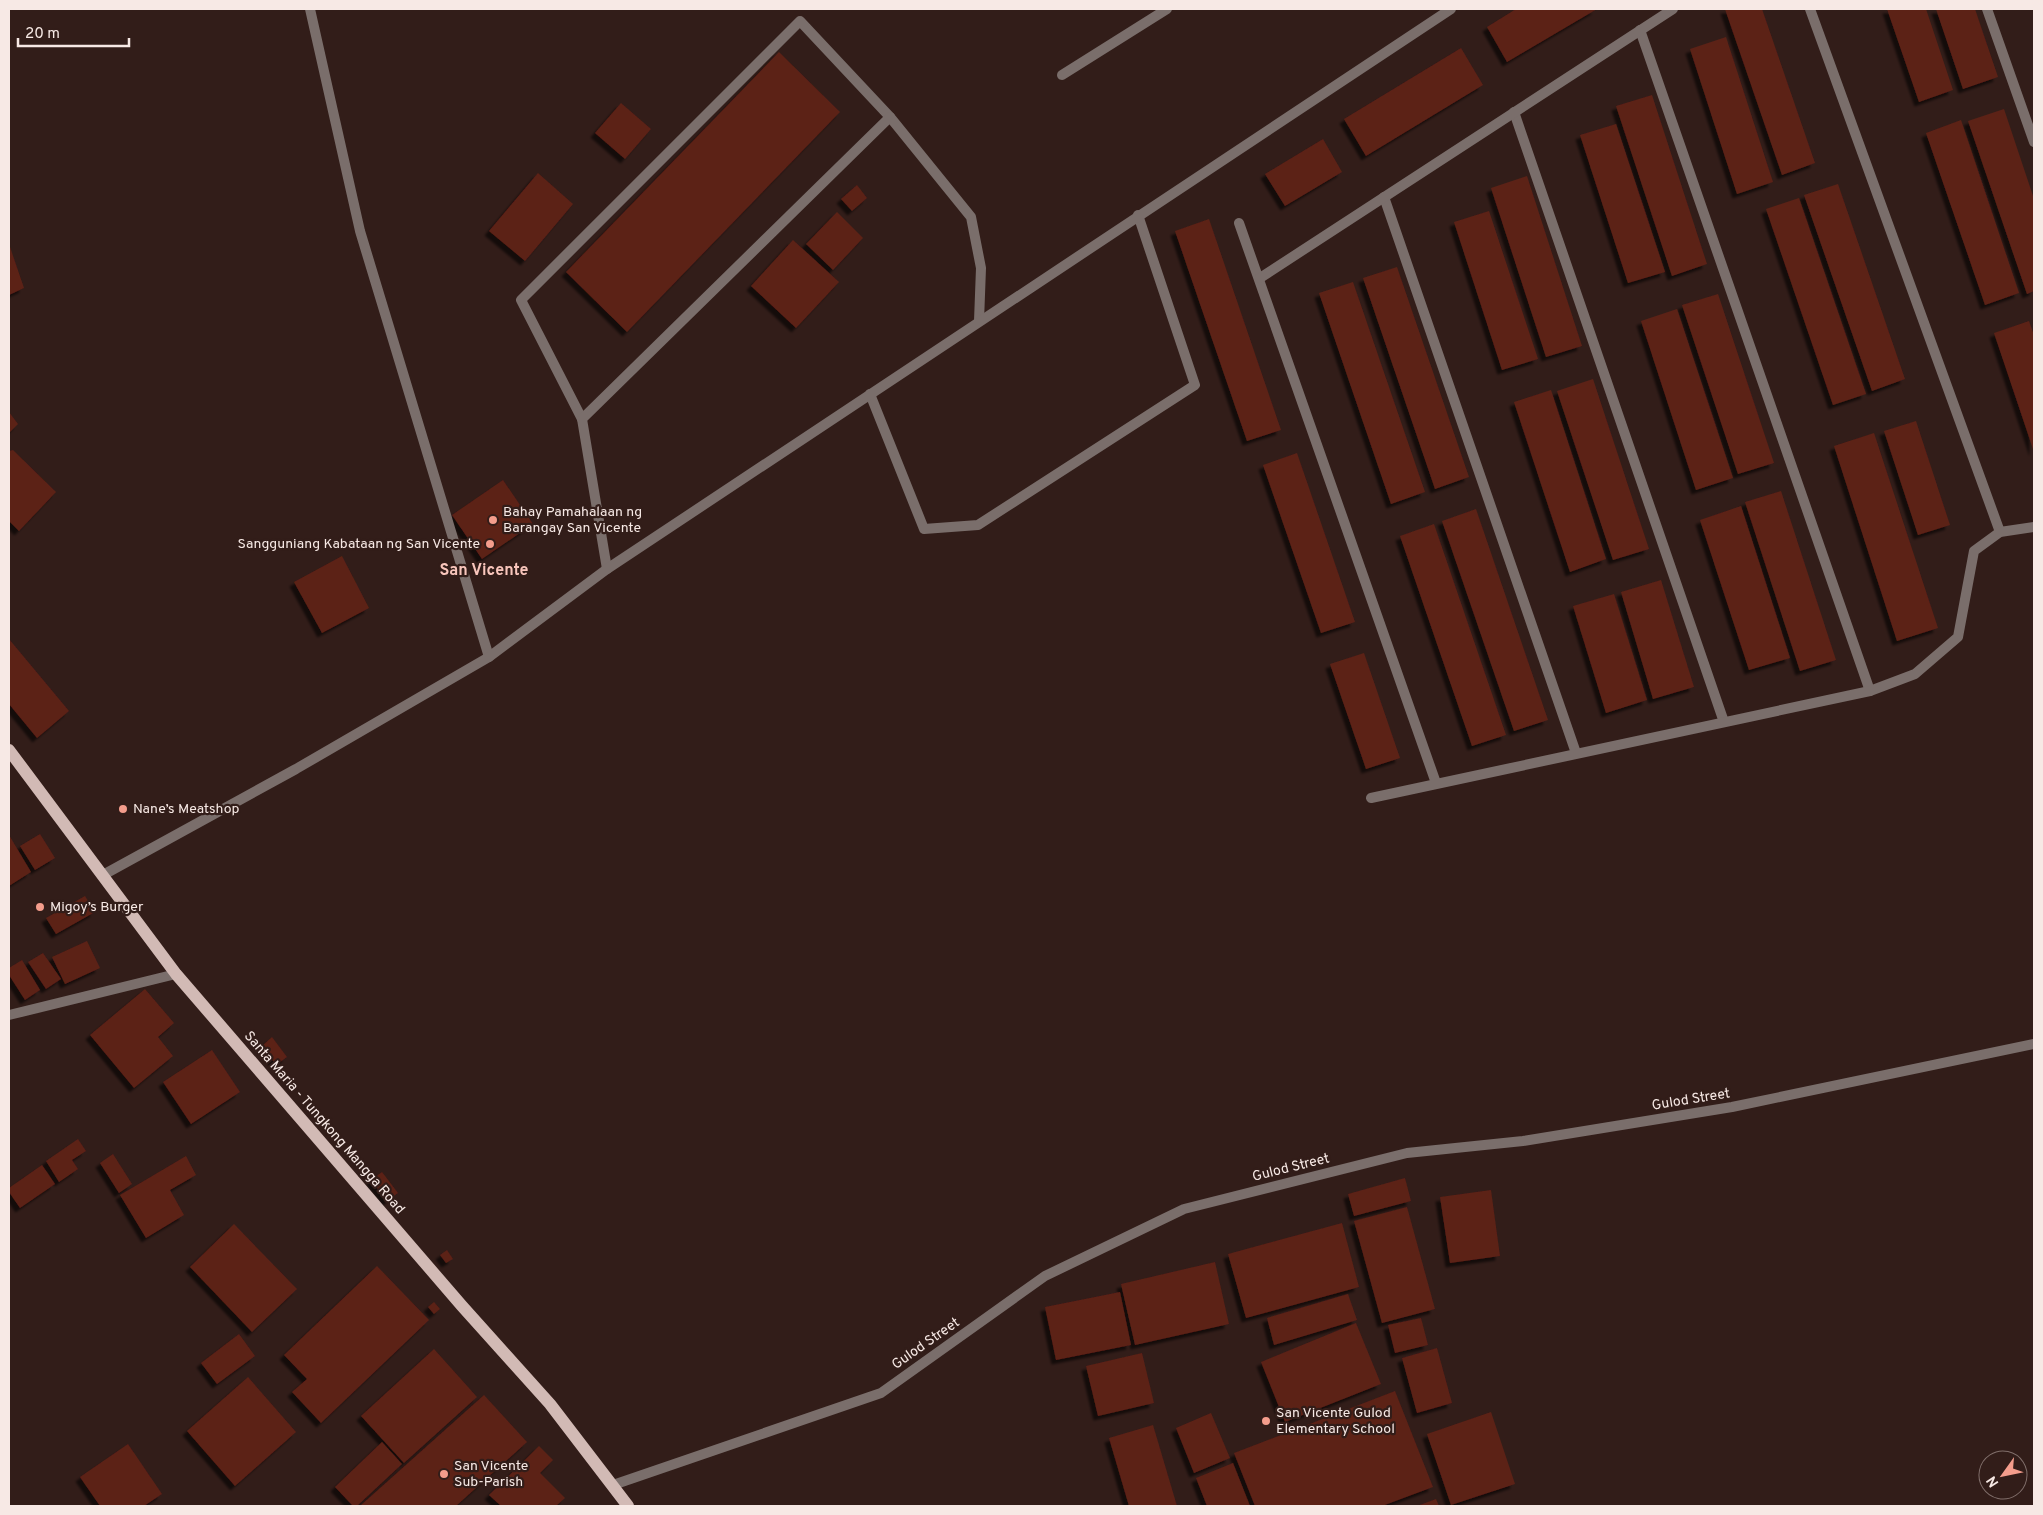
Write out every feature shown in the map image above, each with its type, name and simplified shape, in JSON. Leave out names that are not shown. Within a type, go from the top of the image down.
[{"type":"main road","name":"Santa Maria - Tungkong Mangga Road","points":[[9,750],[176,974],[455,1299],[550,1404],[628,1506]]},
{"type":"street","points":[[310,9],[360,231],[489,657]]},
{"type":"street","points":[[1062,75],[1167,9]]},
{"type":"street","points":[[103,875],[296,769],[489,657],[607,569],[1450,9]]},
{"type":"street","points":[[1260,278],[1673,9]]},
{"type":"street","points":[[1810,9],[2000,532]]},
{"type":"street","points":[[1987,9],[2034,142]]},
{"type":"street","points":[[607,569],[582,420],[520,300],[800,21],[890,117],[971,217],[981,268],[979,321]]},
{"type":"street","points":[[1640,30],[1870,691]]},
{"type":"street","points":[[1514,112],[1724,722]]},
{"type":"street","points":[[582,420],[890,117]]},
{"type":"street","points":[[1384,197],[1576,754]]},
{"type":"street","points":[[870,394],[924,529],[978,525],[1195,385],[1138,215]]},
{"type":"street","points":[[1239,223],[1260,278],[1436,783]]},
{"type":"street","points":[[1371,798],[1870,691],[1914,674],[1958,638],[1974,550],[2000,532],[2034,527]]},
{"type":"street","points":[[9,1015],[176,974]]},
{"type":"street","name":"Gulod Street","points":[[613,1485],[881,1393],[1045,1276],[1184,1209],[1408,1153],[1523,1141],[1732,1107],[2034,1044]]},
{"type":"building","points":[[1516,9],[1597,9],[1507,62],[1487,27]]},
{"type":"building","points":[[1725,9],[1762,9],[1815,163],[1782,175]]},
{"type":"building","points":[[1887,9],[1926,9],[1953,90],[1919,102]]},
{"type":"building","points":[[1936,9],[1975,9],[1998,77],[1963,89]]},
{"type":"building","points":[[1726,37],[1773,182],[1737,194],[1690,49]]},
{"type":"building","points":[[1461,48],[1483,85],[1366,156],[1344,119]]},
{"type":"building","points":[[779,52],[840,112],[627,332],[566,272]]},
{"type":"building","points":[[1652,95],[1707,264],[1672,276],[1616,106]]},
{"type":"building","points":[[621,103],[651,129],[625,159],[595,133]]},
{"type":"building","points":[[2004,109],[2034,199],[2034,291],[2027,294],[1968,121]]},
{"type":"building","points":[[1961,120],[2019,293],[1985,305],[1926,133]]},
{"type":"building","points":[[1616,124],[1665,272],[1628,283],[1580,135]]},
{"type":"building","points":[[1323,139],[1342,172],[1285,206],[1265,174]]},
{"type":"building","points":[[538,173],[573,204],[525,261],[489,231]]},
{"type":"building","points":[[1527,176],[1582,346],[1546,357],[1491,188]]},
{"type":"building","points":[[1838,184],[1905,379],[1872,391],[1804,195]]},
{"type":"building","points":[[857,185],[867,198],[852,211],[841,199]]},
{"type":"building","points":[[1799,198],[1866,394],[1833,405],[1766,209]]},
{"type":"building","points":[[1489,211],[1538,359],[1502,370],[1454,222]]},
{"type":"building","points":[[837,212],[863,238],[833,270],[806,244]]},
{"type":"building","points":[[1209,219],[1281,430],[1247,441],[1175,231]]},
{"type":"building","points":[[793,240],[839,282],[796,328],[751,286]]},
{"type":"building","points":[[9,244],[24,288],[9,295]]},
{"type":"building","points":[[1397,267],[1469,477],[1435,489],[1363,278]]},
{"type":"building","points":[[1353,282],[1425,492],[1391,504],[1319,293]]},
{"type":"building","points":[[1718,294],[1774,463],[1738,474],[1682,305]]},
{"type":"building","points":[[1677,309],[1733,478],[1696,490],[1641,321]]},
{"type":"building","points":[[2029,321],[2034,335],[2034,452],[1994,333]]},
{"type":"building","points":[[1593,379],[1649,549],[1613,560],[1557,391]]},
{"type":"building","points":[[1551,390],[1606,559],[1570,572],[1514,402]]},
{"type":"building","points":[[9,412],[18,424],[9,433]]},
{"type":"building","points":[[1916,421],[1950,525],[1918,535],[1884,431]]},
{"type":"building","points":[[1874,433],[1938,628],[1897,641],[1834,446]]},
{"type":"building","points":[[13,450],[56,492],[19,531],[9,521],[9,451]]},
{"type":"building","points":[[1297,453],[1355,622],[1321,633],[1263,465]]},
{"type":"building","name":"Bahay Pamahalaan ng Barangay San Vicente","points":[[503,480],[533,524],[482,559],[452,515]]},
{"type":"building","points":[[1781,491],[1836,660],[1800,671],[1745,502]]},
{"type":"building","points":[[1741,506],[1790,658],[1749,670],[1700,520]]},
{"type":"building","points":[[1476,509],[1548,720],[1514,731],[1442,521]]},
{"type":"building","points":[[1434,524],[1506,735],[1472,746],[1400,536]]},
{"type":"building","points":[[342,556],[369,608],[322,633],[294,582]]},
{"type":"building","points":[[1661,580],[1694,687],[1653,699],[1621,592]]},
{"type":"building","points":[[1614,594],[1647,700],[1606,713],[1573,606]]},
{"type":"building","points":[[9,639],[69,711],[37,738],[9,704]]},
{"type":"building","points":[[1364,653],[1400,758],[1366,769],[1330,664]]},
{"type":"building","points":[[40,834],[55,858],[35,870],[20,846]]},
{"type":"building","points":[[9,835],[31,872],[9,886]]},
{"type":"building","points":[[85,896],[95,912],[56,934],[46,918]]},
{"type":"building","points":[[87,941],[100,968],[65,984],[52,957]]},
{"type":"building","points":[[43,953],[61,979],[46,989],[28,962]]},
{"type":"building","points":[[22,960],[40,990],[25,1000],[9,975],[9,968]]},
{"type":"building","points":[[145,989],[174,1023],[158,1037],[173,1056],[134,1088],[90,1035]]},
{"type":"building","points":[[272,1037],[287,1057],[276,1065],[262,1046]]},
{"type":"building","points":[[212,1050],[240,1092],[191,1124],[163,1082]]},
{"type":"building","points":[[78,1139],[86,1151],[72,1160],[78,1169],[59,1182],[46,1161]]},
{"type":"building","points":[[113,1154],[132,1184],[119,1193],[100,1163]]},
{"type":"building","points":[[186,1156],[196,1175],[170,1190],[184,1215],[146,1238],[120,1195]]},
{"type":"building","points":[[42,1165],[55,1184],[20,1208],[9,1192],[9,1188]]},
{"type":"building","points":[[382,1172],[398,1193],[387,1201],[371,1180]]},
{"type":"building","points":[[1405,1178],[1411,1201],[1354,1216],[1348,1194]]},
{"type":"building","points":[[1491,1190],[1500,1256],[1450,1263],[1440,1197]]},
{"type":"building","points":[[1407,1207],[1435,1309],[1382,1323],[1354,1221]]},
{"type":"building","points":[[1342,1223],[1359,1287],[1246,1318],[1228,1254]]},
{"type":"building","points":[[234,1224],[297,1289],[252,1332],[190,1267]]},
{"type":"building","points":[[447,1250],[453,1259],[446,1263],[440,1255]]},
{"type":"building","points":[[1215,1262],[1229,1324],[1135,1345],[1121,1284]]},
{"type":"building","points":[[377,1266],[429,1320],[321,1423],[292,1392],[307,1379],[284,1355]]},
{"type":"building","points":[[1120,1292],[1131,1345],[1056,1360],[1045,1307]]},
{"type":"building","points":[[1348,1294],[1357,1320],[1274,1345],[1267,1318]]},
{"type":"building","points":[[434,1302],[440,1309],[434,1314],[428,1307]]},
{"type":"building","points":[[1421,1318],[1428,1345],[1395,1353],[1388,1325]]},
{"type":"building","points":[[1356,1323],[1381,1384],[1285,1422],[1261,1362]]},
{"type":"building","points":[[239,1334],[255,1356],[217,1384],[201,1363]]},
{"type":"building","points":[[1437,1348],[1452,1403],[1417,1413],[1402,1358]]},
{"type":"building","points":[[434,1349],[477,1397],[404,1463],[361,1416]]},
{"type":"building","points":[[1142,1353],[1154,1403],[1098,1416],[1086,1366]]},
{"type":"building","points":[[248,1377],[296,1432],[235,1486],[187,1431]]},
{"type":"building","points":[[1395,1391],[1433,1487],[1382,1506],[1255,1506],[1234,1453]]},
{"type":"building","name":"San Vicente Sub-Parish","points":[[484,1395],[527,1442],[456,1506],[360,1506]]},
{"type":"building","points":[[1491,1412],[1515,1484],[1451,1505],[1427,1434]]},
{"type":"building","points":[[1211,1413],[1230,1458],[1194,1473],[1176,1428]]},
{"type":"building","points":[[1153,1425],[1177,1506],[1129,1506],[1109,1438]]},
{"type":"building","points":[[382,1442],[402,1464],[357,1506],[353,1506],[335,1487]]},
{"type":"building","points":[[128,1444],[162,1494],[144,1506],[100,1506],[80,1477]]},
{"type":"building","points":[[539,1446],[553,1460],[540,1473],[565,1498],[556,1506],[501,1506],[489,1495]]},
{"type":"building","points":[[1233,1463],[1250,1506],[1207,1506],[1196,1478]]},
{"type":"building","points":[[1436,1499],[1439,1506],[1417,1506]]},
{"type":"place","name":"Bahay Pamahalaan ng Barangay San Vicente","points":[[493,520]]},
{"type":"place","name":"Sangguniang Kabataan ng San Vicente","points":[[490,544]]},
{"type":"place","name":"Nane’s Meatshop","points":[[123,809]]},
{"type":"place","name":"Migoy’s Burger","points":[[40,907]]},
{"type":"place","name":"San Vicente Gulod Elementary School","points":[[1266,1421]]},
{"type":"place","name":"San Vicente Sub-Parish","points":[[444,1474]]},
{"type":"district","name":"San Vicente","points":[[484,571]]}]
